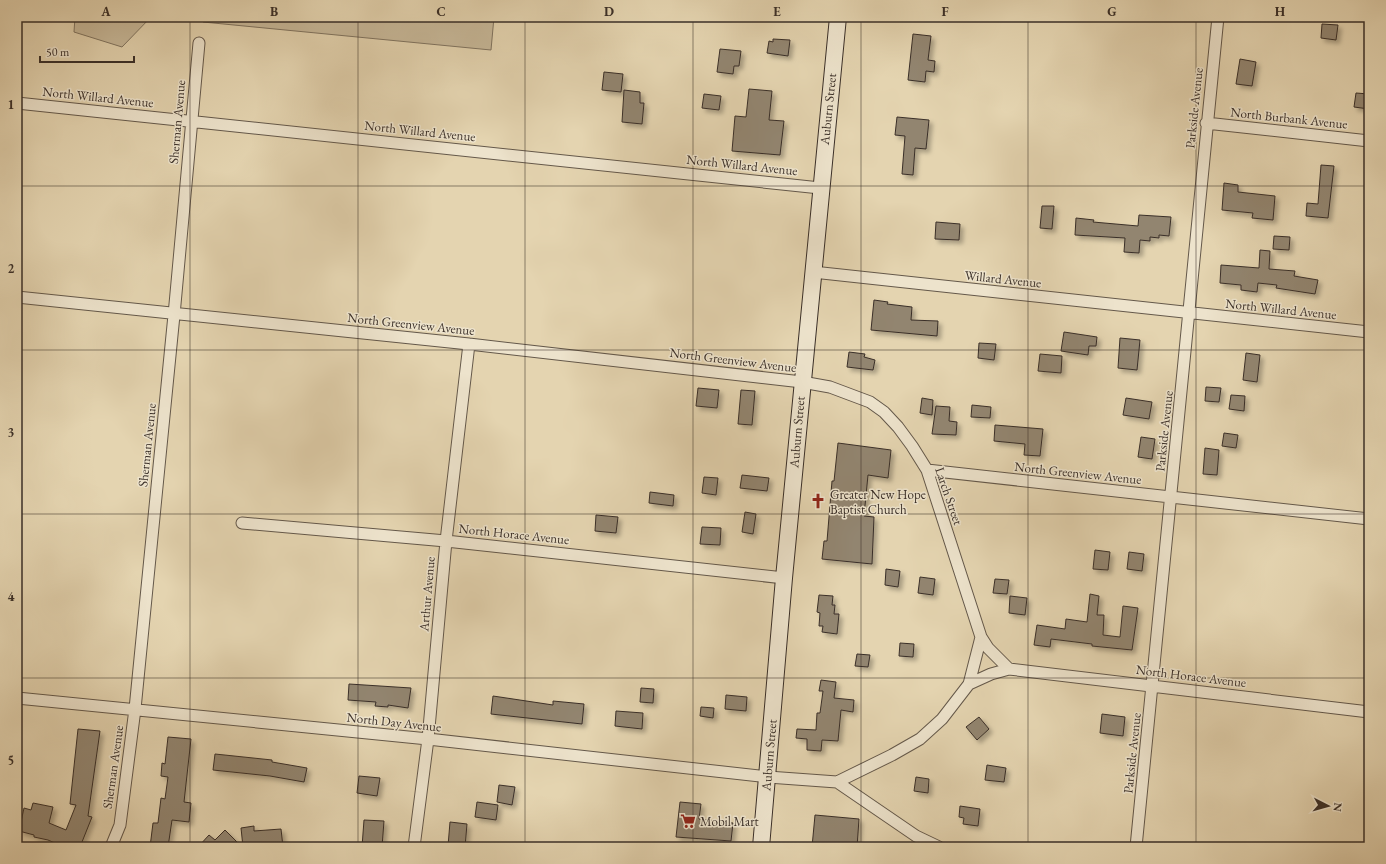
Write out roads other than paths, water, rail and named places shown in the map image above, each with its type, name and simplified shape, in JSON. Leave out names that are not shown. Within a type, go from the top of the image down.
[{"type":"main road","name":"Auburn Street","points":[[761,847],[802,382],[838,17]]},
{"type":"street","name":"Parkside Avenue","points":[[1136,847],[1190,314],[1206,123],[1218,17]]},
{"type":"street","name":"Sherman Avenue","points":[[111,847],[120,825],[135,709],[199,43]]},
{"type":"street","name":"North Willard Avenue","points":[[17,103],[820,188]]},
{"type":"street","name":"North Burbank Avenue","points":[[1206,123],[1369,141]]},
{"type":"street","name":"Willard Avenue","points":[[813,272],[1190,314]]},
{"type":"street","name":"North Greenview Avenue","points":[[17,298],[469,344],[802,382]]},
{"type":"street","name":"North Willard Avenue","points":[[1190,314],[1369,332]]},
{"type":"street","name":"Arthur Avenue","points":[[414,847],[428,739],[446,541],[469,344]]},
{"type":"street","name":"Larch Street","points":[[802,382],[830,387],[870,402],[884,412],[898,427],[927,470],[981,637],[992,652],[1009,669]]},
{"type":"street","name":"North Greenview Avenue","points":[[927,470],[1369,519]]},
{"type":"street","name":"North Horace Avenue","points":[[242,523],[446,541],[784,578]]},
{"type":"street","points":[[837,782],[892,755],[920,738],[942,719],[969,684],[981,637]]},
{"type":"street","name":"North Horace Avenue","points":[[1009,669],[1369,712]]},
{"type":"street","points":[[969,684],[991,674],[1009,669]]},
{"type":"street","name":"North Day Avenue","points":[[17,698],[428,739],[768,776]]},
{"type":"street","points":[[768,776],[837,782],[916,836],[939,847]]},
{"type":"place","name":"Greater New Hope Baptist Church","points":[[818,501]]},
{"type":"place","name":"Mobil Mart","points":[[688,821]]}]
